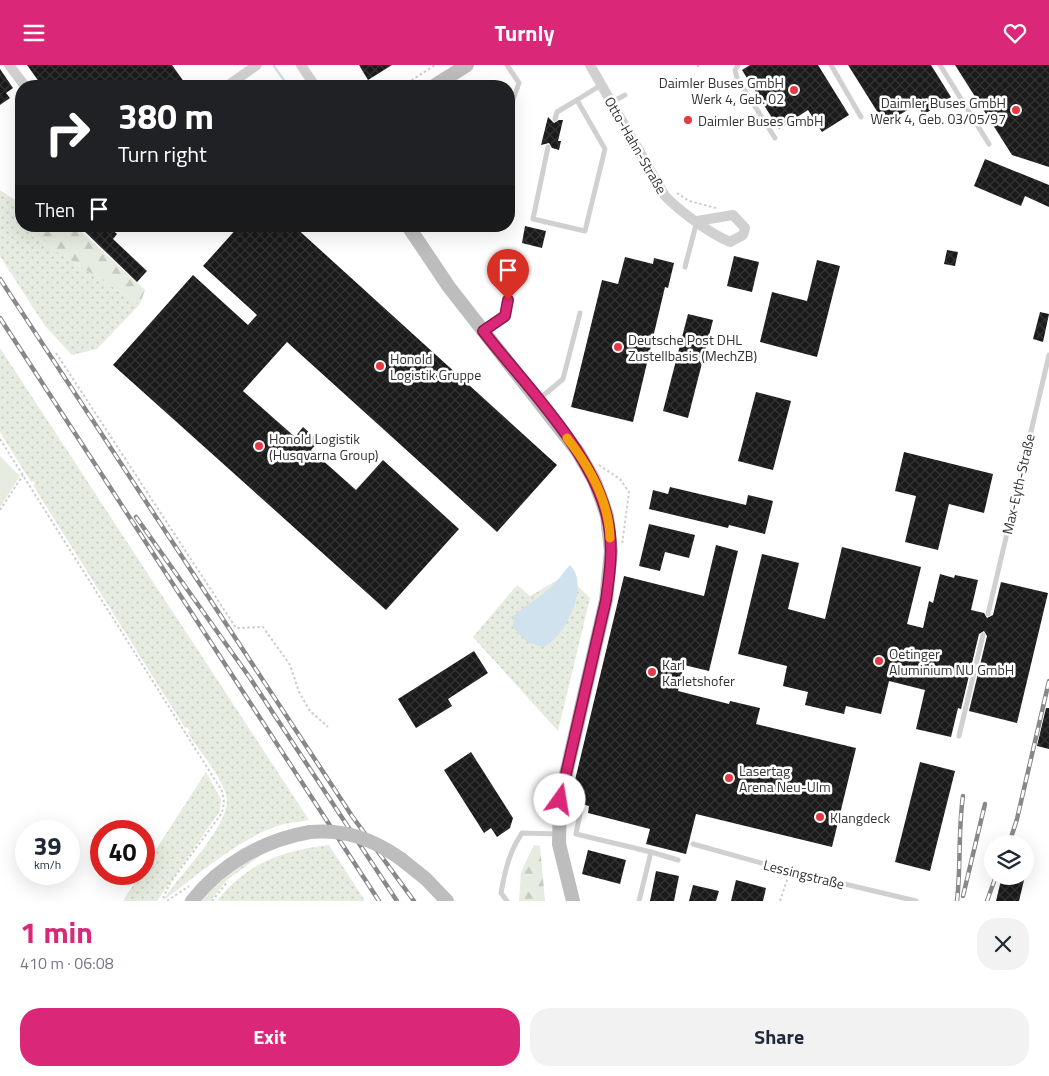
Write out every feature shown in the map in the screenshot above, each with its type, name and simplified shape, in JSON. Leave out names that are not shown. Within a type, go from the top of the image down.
[{"type":"street","points":[[9,65],[20,80]]},
{"type":"street","points":[[236,80],[257,65]]},
{"type":"street","points":[[301,65],[311,80]]},
{"type":"street","points":[[443,80],[466,65]]},
{"type":"street","name":"Otto-Hahn-Straße","points":[[590,65],[665,196],[675,206],[720,238],[730,242],[736,241],[743,235],[745,228],[733,215]]},
{"type":"street","points":[[697,221],[733,215]]},
{"type":"street","points":[[412,232],[449,287],[578,452],[594,480],[607,516],[611,551],[606,600],[560,800],[558,834],[562,862],[573,901]]},
{"type":"street","points":[[192,901],[217,876],[241,858],[287,836],[310,832],[336,832],[358,836],[384,847],[426,879],[447,901]]},
{"type":"lane","points":[[507,65],[519,83],[515,94]]},
{"type":"lane","points":[[738,65],[735,70],[737,78],[776,138]]},
{"type":"lane","points":[[831,65],[861,117]]},
{"type":"lane","points":[[940,65],[989,145]]},
{"type":"lane","name":"Otto-Hahn-Straße","points":[[555,119],[556,111],[602,85]]},
{"type":"lane","points":[[612,102],[625,95]]},
{"type":"lane","name":"Otto-Hahn-Straße","points":[[548,147],[533,219],[585,231],[605,149],[577,100]]},
{"type":"lane","points":[[685,267],[697,221]]},
{"type":"lane","points":[[483,331],[505,316],[512,285]]},
{"type":"lane","points":[[538,401],[563,379],[580,313]]},
{"type":"lane","name":"Max-Eyth-Straße","points":[[988,614],[1049,355]]},
{"type":"lane","points":[[959,736],[983,635]]},
{"type":"lane","points":[[581,808],[576,833],[678,860]]},
{"type":"lane","points":[[508,901],[501,893],[504,876],[513,846],[522,833],[558,834]]},
{"type":"lane","name":"Lessingstraße","points":[[693,844],[790,871],[916,901]]},
{"type":"lane","points":[[639,901],[651,853]]},
{"type":"path","points":[[412,80],[435,65]]},
{"type":"path","points":[[675,192],[689,201],[729,211],[733,215]]},
{"type":"path","points":[[56,353],[236,628],[263,627],[290,665],[299,692],[310,711],[328,727]]},
{"type":"path","points":[[0,439],[222,791],[224,802],[222,813],[170,883],[162,901]]},
{"type":"path","points":[[594,461],[620,479],[629,492],[621,552]]},
{"type":"path","points":[[0,510],[23,475]]},
{"type":"path","points":[[780,901],[790,871]]},
{"type":"path","points":[[212,901],[228,881]]},
{"type":"green space","points":[[0,190],[15,200],[15,232],[34,232],[32,236],[140,304],[97,349],[72,355],[45,326],[0,256]]},
{"type":"green space","points":[[34,232],[82,232],[145,290],[140,304],[32,236]]},
{"type":"green space","points":[[0,348],[309,820],[274,827],[244,841],[164,900],[214,833],[227,806],[226,794],[214,770],[188,733],[190,731],[187,727],[185,728],[33,485],[35,484],[33,481],[31,482],[0,432]]},
{"type":"green space","points":[[0,456],[20,476],[0,507]]},
{"type":"green space","points":[[566,575],[590,598],[558,731],[473,637],[517,585],[530,596]]},
{"type":"green space","points":[[206,772],[221,799],[220,811],[157,901],[123,901],[133,885],[155,885],[155,851]]},
{"type":"green space","points":[[329,845],[365,901],[217,901],[241,877],[267,861],[296,851]]},
{"type":"green space","points":[[534,845],[540,846],[545,901],[519,901],[521,872]]},
{"type":"green space","points":[[264,853],[227,880],[210,901],[201,901],[230,874]]},
{"type":"water","points":[[570,565],[576,574],[578,585],[573,610],[567,622],[551,642],[543,647],[527,642],[513,628],[513,617],[548,590]]},
{"type":"building","points":[[27,65],[172,65],[183,80],[38,80]]},
{"type":"building","points":[[359,65],[392,65],[368,80]]},
{"type":"building","name":"Daimler Buses GmbH Werk 4, Geb. 02","points":[[750,65],[818,65],[849,115],[822,132],[808,110],[779,129],[742,70]]},
{"type":"building","points":[[848,65],[931,65],[951,97],[923,115],[917,104],[885,124]]},
{"type":"building","name":"Daimler Buses GmbH Werk 4, Geb. 03/05/97","points":[[955,65],[1049,65],[1049,167],[1012,155]]},
{"type":"building","points":[[0,69],[13,88],[6,93],[10,98],[0,105]]},
{"type":"building","points":[[548,117],[554,123],[563,120],[558,141],[561,141],[559,150],[552,148],[549,143],[541,145]]},
{"type":"building","points":[[985,159],[1049,185],[1049,207],[1025,196],[1021,206],[974,186]]},
{"type":"building","points":[[525,226],[546,231],[542,248],[522,243]]},
{"type":"building","points":[[85,232],[115,232],[117,234],[113,239],[147,271],[137,282]]},
{"type":"building","points":[[234,232],[301,232],[557,465],[497,532],[287,342],[243,391],[295,437],[303,427],[319,441],[311,450],[356,490],[383,460],[459,529],[386,610],[113,365],[193,275],[248,325],[257,315],[203,266]]},
{"type":"building","points":[[947,250],[958,252],[955,266],[944,264]]},
{"type":"building","points":[[734,256],[759,262],[752,292],[727,286]]},
{"type":"building","name":"Deutsche Post DHL Zustellbasis (MechZB)","points":[[625,257],[653,264],[654,258],[674,263],[668,288],[665,287],[633,422],[571,407],[602,280],[618,284]]},
{"type":"building","points":[[817,260],[840,266],[817,357],[760,342],[772,292],[807,301]]},
{"type":"building","points":[[1040,312],[1049,314],[1043,342],[1033,339]]},
{"type":"building","points":[[688,314],[713,320],[688,418],[663,411]]},
{"type":"building","points":[[756,392],[791,401],[773,470],[738,461]]},
{"type":"building","points":[[904,452],[993,474],[984,513],[949,504],[938,550],[905,542],[916,496],[895,491]]},
{"type":"building","points":[[670,487],[746,505],[748,495],[773,501],[765,534],[729,525],[728,528],[649,509],[653,490],[668,494]]},
{"type":"building","points":[[649,524],[695,535],[689,558],[665,552],[660,571],[639,566]]},
{"type":"building","points":[[716,545],[738,551],[709,671],[684,665],[678,691],[729,704],[730,701],[760,708],[756,724],[856,748],[832,847],[696,814],[686,854],[646,844],[650,829],[588,813],[589,806],[570,801],[624,576],[704,596]]},
{"type":"building","name":"Oetinger Aluminium NU GmbH","points":[[842,547],[921,567],[907,624],[923,628],[929,601],[933,603],[940,574],[954,578],[955,575],[978,580],[971,610],[984,613],[987,618],[993,615],[1001,582],[1048,593],[1017,723],[969,711],[987,636],[984,631],[979,634],[961,709],[958,708],[951,737],[916,729],[925,690],[889,681],[881,714],[846,706],[844,714],[805,705],[808,692],[783,686],[787,666],[738,654],[762,554],[799,563],[788,609],[825,619]]},
{"type":"building","points":[[474,651],[488,673],[448,699],[452,706],[416,728],[398,699]]},
{"type":"building","points":[[1046,708],[1049,708],[1049,749],[1037,746]]},
{"type":"building","points":[[471,752],[513,818],[510,828],[497,837],[491,828],[484,833],[444,770]]},
{"type":"building","points":[[920,762],[955,771],[930,871],[895,862]]},
{"type":"building","points":[[588,850],[626,860],[620,884],[582,874]]},
{"type":"building","points":[[656,871],[679,876],[674,901],[650,901]]},
{"type":"building","points":[[736,880],[766,888],[763,901],[731,901]]},
{"type":"building","points":[[693,885],[719,891],[716,901],[689,901]]},
{"type":"building","points":[[1000,885],[1023,885],[1019,901],[996,901]]},
{"type":"waterway","points":[[274,66],[284,80]]},
{"type":"railway","points":[[0,279],[352,816],[414,901]]},
{"type":"railway","points":[[0,318],[379,901]]},
{"type":"railway","points":[[136,517],[250,678],[397,901]]},
{"type":"railway","points":[[1012,835],[1049,681]]},
{"type":"railway","points":[[957,901],[963,796]]},
{"type":"railway","points":[[963,896],[985,804]]},
{"type":"railway","points":[[987,901],[993,885]]},
{"type":"slow traffic","points":[[567,438],[578,452],[594,480],[607,516],[610,538]]},
{"type":"place","name":"Daimler Buses GmbH Werk 4, Geb. 02","points":[[794,90]]},
{"type":"place","name":"Daimler Buses GmbH Werk 4, Geb. 03/05/97","points":[[1016,110]]},
{"type":"place","name":"Daimler Buses GmbH","points":[[688,120]]},
{"type":"place","name":"Deutsche Post DHL Zustellbasis (MechZB)","points":[[618,347]]},
{"type":"place","name":"Honold Logistik Gruppe","points":[[380,366]]},
{"type":"place","name":"Honold Logistik (Husqvarna Group)","points":[[259,446]]},
{"type":"place","name":"Oetinger Aluminium NU GmbH","points":[[879,661]]},
{"type":"place","name":"Karl Karletshofer","points":[[652,672]]},
{"type":"place","name":"Lasertag Arena Neu-Ulm","points":[[729,778]]},
{"type":"place","name":"Klangdeck","points":[[820,817]]},
{"type":"route","points":[[508,300],[505,316],[483,331],[578,452],[594,480],[607,516],[610,534],[610,574],[606,600],[560,800]]}]
